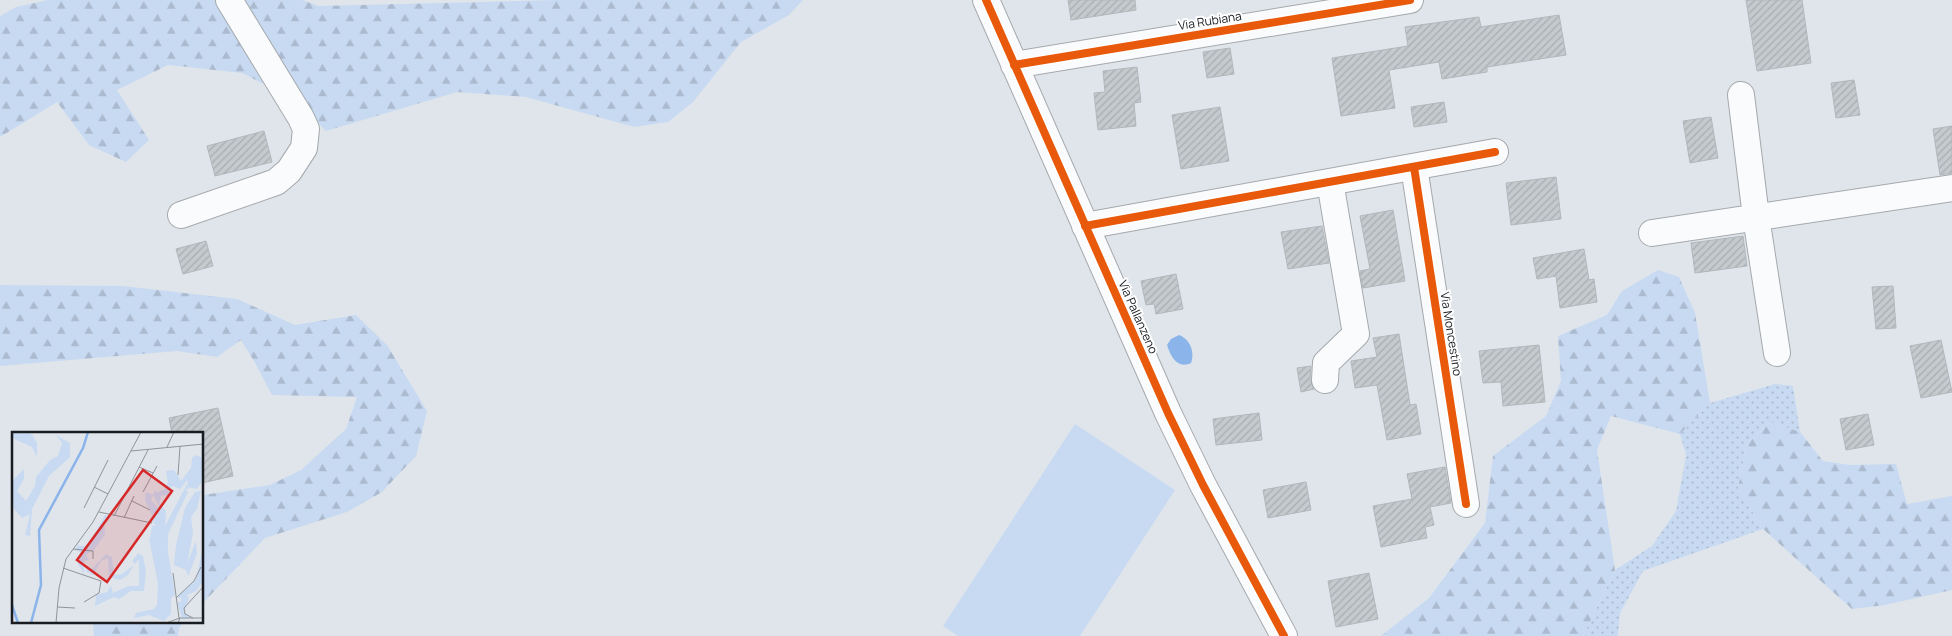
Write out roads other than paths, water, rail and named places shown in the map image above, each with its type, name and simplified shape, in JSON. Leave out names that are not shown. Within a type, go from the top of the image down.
[{"type":"street","points":[[181,215],[276,182],[290,171],[304,148],[306,129],[301,118],[228,0]]},
{"type":"street","name":"Via Pallanzeno","points":[[986,0],[1168,413],[1203,485],[1284,636]]},
{"type":"street","name":"Via Rubiana","points":[[1014,65],[1410,0]]},
{"type":"street","points":[[1741,96],[1756,217],[1777,353]]},
{"type":"street","points":[[1085,226],[1495,152]]},
{"type":"street","name":"Via Moncestino","points":[[1414,167],[1466,504]]},
{"type":"street","points":[[1325,380],[1326,363],[1356,334],[1330,182]]},
{"type":"street","points":[[1652,233],[1952,188]]},
{"type":"water","points":[[1179,335],[1191,346],[1191,363],[1182,365],[1173,358],[1169,350],[1167,345],[1171,339]]}]
